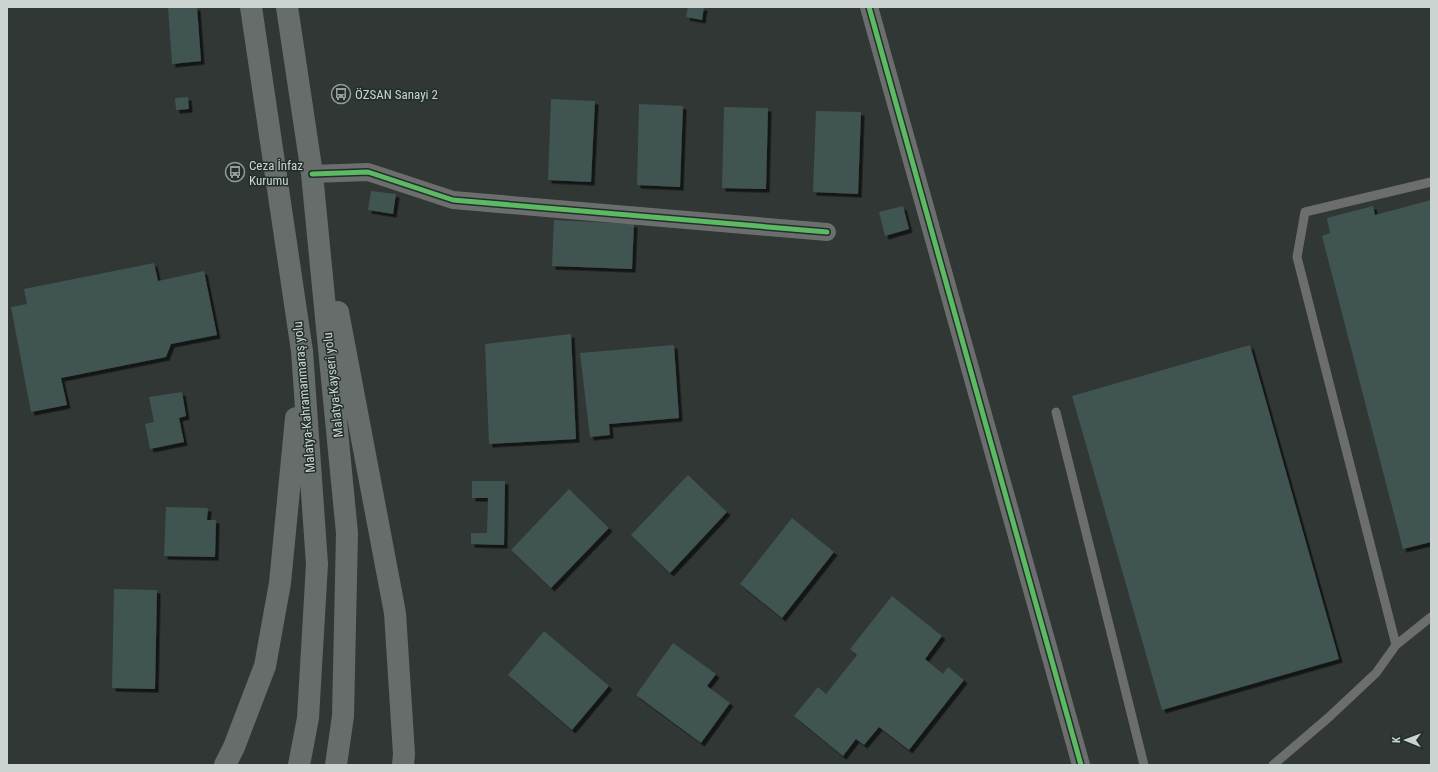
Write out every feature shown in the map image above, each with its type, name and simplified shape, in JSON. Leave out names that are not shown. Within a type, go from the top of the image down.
[{"type":"highway","name":"Malatya-Kahramanmaraş yolu","points":[[251,7],[302,351],[317,564],[308,718],[299,765]]},
{"type":"highway","name":"Malatya-Kayseri yolu","points":[[287,7],[312,174],[347,532],[343,716],[336,765]]},
{"type":"highway","points":[[312,174],[395,613],[404,754],[403,765]]},
{"type":"highway","points":[[225,765],[234,747],[264,666],[278,598],[302,351]]},
{"type":"street","points":[[869,7],[1081,765]]},
{"type":"street","points":[[312,174],[368,172],[453,200],[827,232]]},
{"type":"lane","points":[[1396,646],[1297,257],[1305,212],[1431,182]]},
{"type":"lane","points":[[1056,412],[1144,765]]},
{"type":"lane","points":[[1273,765],[1328,718],[1376,673],[1396,646],[1431,617]]},
{"type":"building","points":[[168,7],[197,7],[201,61],[172,64]]},
{"type":"building","points":[[688,7],[704,7],[702,20],[686,17]]},
{"type":"building","points":[[188,97],[189,109],[176,110],[175,98]]},
{"type":"building","points":[[551,99],[595,101],[591,182],[548,180]]},
{"type":"building","points":[[639,104],[683,106],[680,187],[637,185]]},
{"type":"building","points":[[724,107],[768,108],[766,189],[722,188]]},
{"type":"building","points":[[816,111],[861,112],[858,194],[813,192]]},
{"type":"building","points":[[371,191],[396,194],[393,214],[368,210]]},
{"type":"building","points":[[1431,200],[1431,542],[1403,549],[1322,236],[1330,233],[1327,218],[1373,206],[1375,215]]},
{"type":"building","points":[[903,206],[909,229],[885,236],[879,212]]},
{"type":"building","points":[[554,220],[634,224],[632,269],[552,266]]},
{"type":"building","points":[[154,263],[158,281],[204,271],[217,335],[171,344],[166,357],[61,378],[67,405],[31,412],[11,307],[27,304],[24,289]]},
{"type":"building","points":[[571,334],[576,439],[489,444],[485,344]]},
{"type":"building","points":[[674,345],[679,418],[609,424],[610,435],[590,437],[580,353]]},
{"type":"building","points":[[1250,345],[1339,659],[1162,710],[1072,396]]},
{"type":"building","points":[[182,392],[186,416],[179,418],[184,442],[150,449],[145,424],[154,422],[149,397]]},
{"type":"building","points":[[688,475],[727,512],[670,573],[631,535]]},
{"type":"building","points":[[472,481],[505,481],[504,545],[471,544],[471,533],[487,533],[488,498],[472,498]]},
{"type":"building","points":[[569,489],[609,528],[551,588],[511,550]]},
{"type":"building","points":[[166,507],[208,508],[207,520],[216,520],[215,557],[164,556]]},
{"type":"building","points":[[792,518],[834,552],[782,618],[740,584]]},
{"type":"building","points":[[114,589],[157,590],[155,689],[112,688]]},
{"type":"building","points":[[892,596],[942,636],[925,659],[943,674],[948,667],[964,680],[909,750],[879,727],[864,745],[856,739],[843,756],[794,716],[818,687],[826,694],[857,655],[850,649]]},
{"type":"building","points":[[544,631],[609,686],[572,730],[508,675]]},
{"type":"building","points":[[673,643],[716,674],[707,686],[730,703],[701,743],[636,695]]},
{"type":"cycle path","points":[[869,7],[1081,765]]},
{"type":"cycle path","points":[[312,174],[368,172],[453,200],[827,232]]},
{"type":"place","name":"ÖZSAN Sanayi 2","points":[[341,94]]},
{"type":"place","name":"Ceza İnfaz Kurumu","points":[[235,172]]}]
